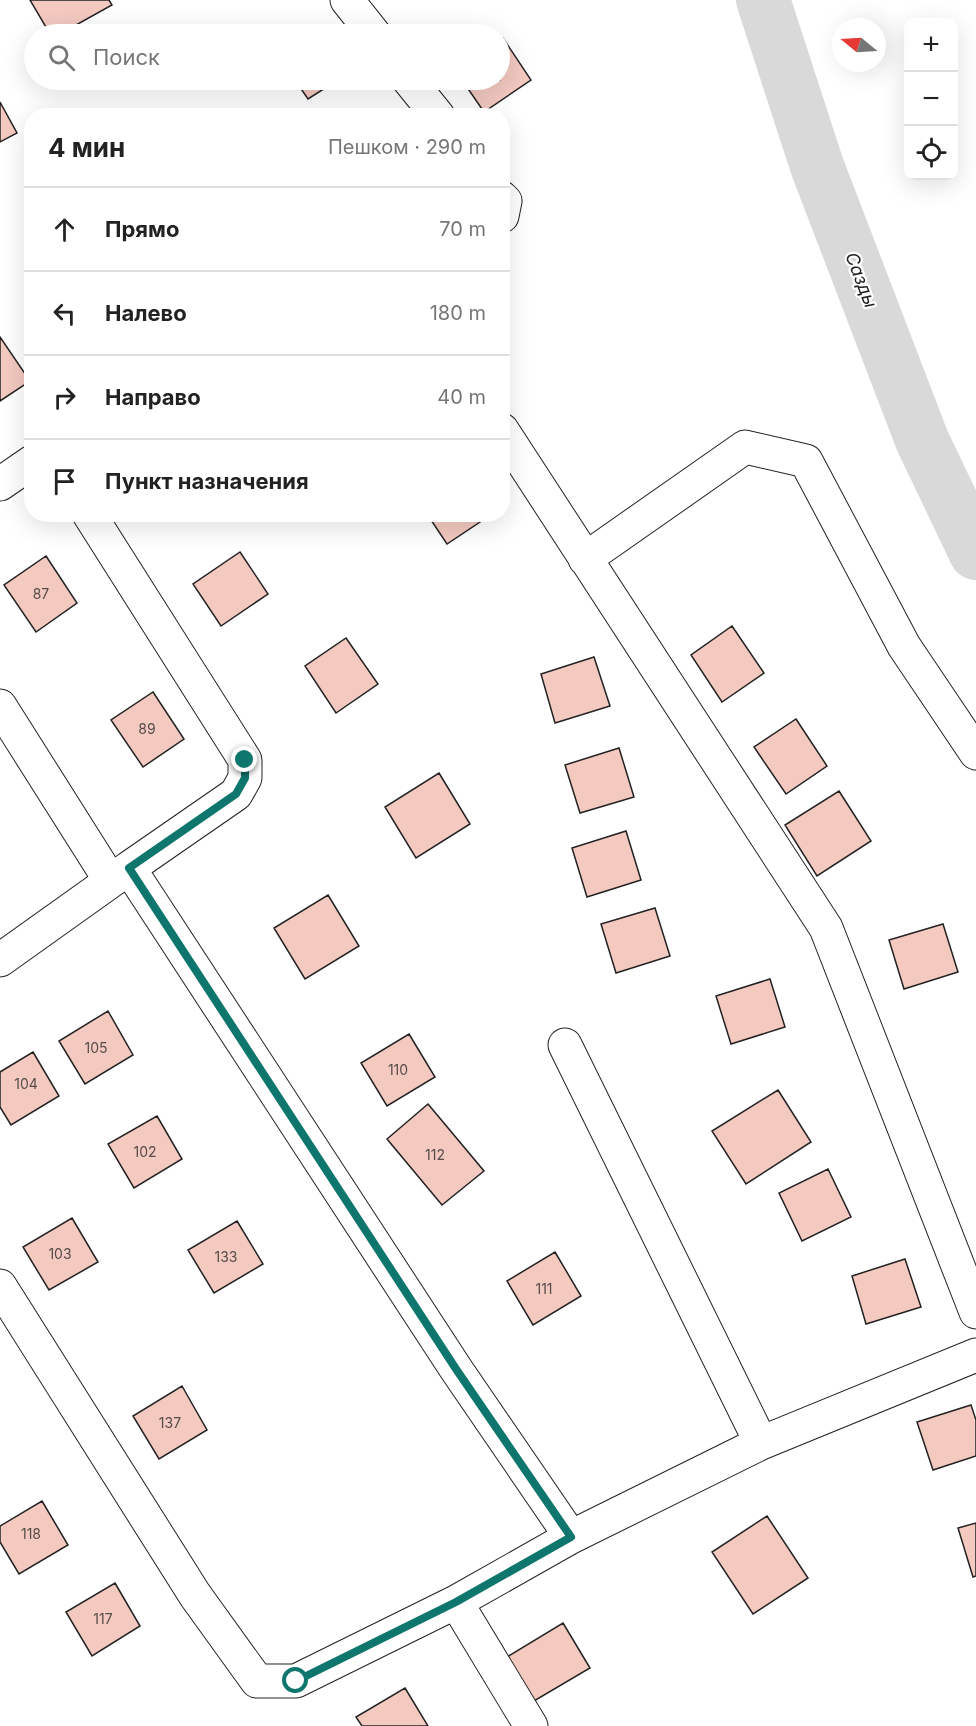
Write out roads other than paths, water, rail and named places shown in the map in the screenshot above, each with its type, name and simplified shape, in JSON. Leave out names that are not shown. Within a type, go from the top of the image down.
[{"type":"street","points":[[347,0],[366,24]]},
{"type":"street","points":[[417,90],[432,108]]},
{"type":"street","points":[[510,442],[826,928],[976,1312]]},
{"type":"street","points":[[585,559],[745,447],[806,461],[904,646],[976,753]]},
{"type":"street","points":[[0,484],[24,468]]},
{"type":"street","points":[[0,960],[119,874],[236,794],[245,778],[245,760],[94,522]]},
{"type":"street","points":[[0,706],[119,874],[571,1537]]},
{"type":"street","points":[[565,1045],[761,1443]]},
{"type":"street","points":[[0,1286],[195,1595],[257,1681],[296,1681],[456,1602],[571,1537],[761,1443],[976,1355]]},
{"type":"street","points":[[456,1602],[531,1726]]},
{"type":"waterway","name":"Сазды","points":[[763,0],[817,166],[922,440],[976,553]]}]
